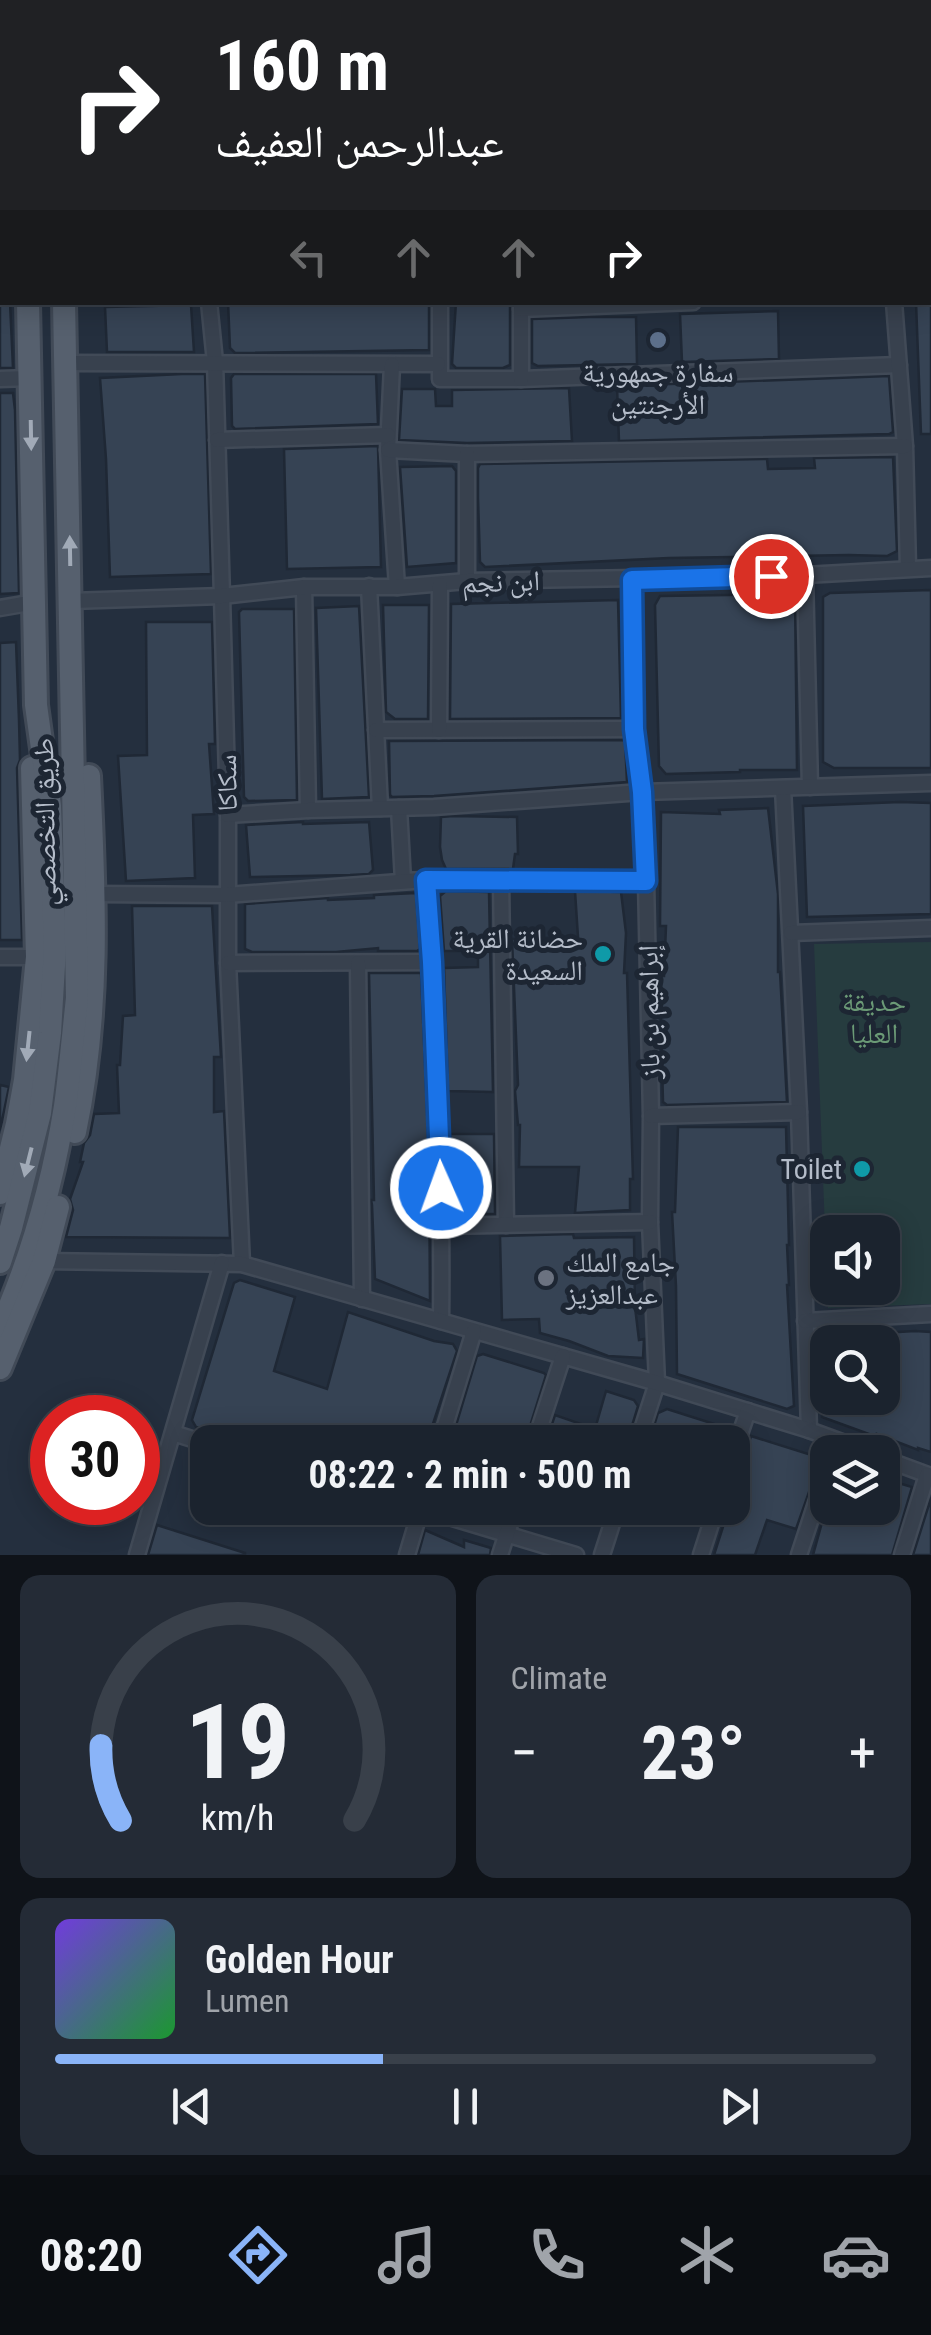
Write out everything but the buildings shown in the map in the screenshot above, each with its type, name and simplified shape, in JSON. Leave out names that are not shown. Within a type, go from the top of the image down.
[{"type":"main road","name":"طريق التخصصي","points":[[0,1329],[49,1184],[65,1107],[77,998],[36,704],[28,305]]},
{"type":"main road","name":"طريق التخصصي","points":[[0,1262],[40,1113],[55,949],[65,927],[71,601],[64,305]]},
{"type":"main road","points":[[0,1368],[44,1261],[64,1184],[86,1082],[94,1000],[95,894],[89,775],[71,601]]},
{"type":"main road","points":[[0,1193],[25,1080],[38,957],[32,737],[36,704]]},
{"type":"street","name":"سكاكا","points":[[209,305],[215,362],[228,814],[228,963],[242,1264]]},
{"type":"street","points":[[439,372],[440,305]]},
{"type":"street","points":[[521,380],[521,306],[564,305]]},
{"type":"street","points":[[894,305],[905,446],[908,568]]},
{"type":"street","points":[[66,363],[392,365],[521,380],[899,365]]},
{"type":"street","points":[[392,365],[388,442],[397,587]]},
{"type":"street","points":[[0,380],[30,378]]},
{"type":"street","points":[[217,440],[388,442],[467,454],[905,446]]},
{"type":"street","points":[[467,454],[467,581]]},
{"type":"street","name":"ابن نجم","points":[[71,601],[222,596],[304,587],[805,576],[931,568]]},
{"type":"street","points":[[805,576],[810,787]]},
{"type":"street","name":"إبراهيم بن باز","points":[[632,580],[634,729],[642,792],[646,881],[650,1222],[657,1384],[644,1425]]},
{"type":"street","points":[[439,730],[440,585]]},
{"type":"street","points":[[369,586],[380,808]]},
{"type":"street","points":[[304,587],[308,810]]},
{"type":"street","points":[[0,608],[35,602]]},
{"type":"street","points":[[376,730],[634,729]]},
{"type":"street","points":[[228,814],[434,808],[642,792],[931,784]]},
{"type":"street","points":[[783,788],[809,1430]]},
{"type":"street","points":[[399,808],[403,881],[646,881]]},
{"type":"street","points":[[95,894],[228,895],[426,880]]},
{"type":"street","points":[[426,880],[442,1226],[440,1321]]},
{"type":"street","points":[[501,880],[506,1225]]},
{"type":"street","points":[[791,933],[931,928]]},
{"type":"street","points":[[0,957],[38,957]]},
{"type":"street","points":[[228,963],[432,962]]},
{"type":"street","points":[[358,963],[362,1298]]},
{"type":"street","points":[[651,1116],[799,1112]]},
{"type":"street","points":[[442,1226],[650,1222]]},
{"type":"street","points":[[44,1261],[242,1264],[748,1411],[817,1435]]},
{"type":"street","points":[[137,1555],[222,1263]]},
{"type":"street","points":[[805,1321],[931,1314]]},
{"type":"street","points":[[445,1425],[474,1331]]},
{"type":"street","points":[[541,1425],[563,1356]]},
{"type":"street","points":[[743,1425],[748,1411]]},
{"type":"street","points":[[173,1433],[190,1438]]},
{"type":"street","points":[[900,1465],[929,1476],[902,1555]]},
{"type":"street","points":[[799,1555],[810,1521]]},
{"type":"street","points":[[407,1555],[415,1525]]},
{"type":"street","points":[[476,1525],[576,1555]]},
{"type":"street","points":[[500,1555],[509,1525]]},
{"type":"street","points":[[602,1555],[612,1525]]},
{"type":"street","points":[[701,1555],[711,1525]]},
{"type":"green space","name":"حديقة العليا","points":[[931,942],[931,1304],[828,1308],[828,1305],[900,1305],[900,1215],[824,1215],[814,944]]},
{"type":"place","name":"سفارة جمهورية الأرجنتين","points":[[658,340]]},
{"type":"place","name":"حضانة القرية السعيدة","points":[[603,954]]},
{"type":"place","name":"Toilet","points":[[862,1169]]},
{"type":"place","name":"جامع الملك عبدالعزيز","points":[[546,1278]]},
{"type":"route","points":[[441,1188],[426,880],[646,881],[642,792],[634,729],[632,580],[771,576]]}]
